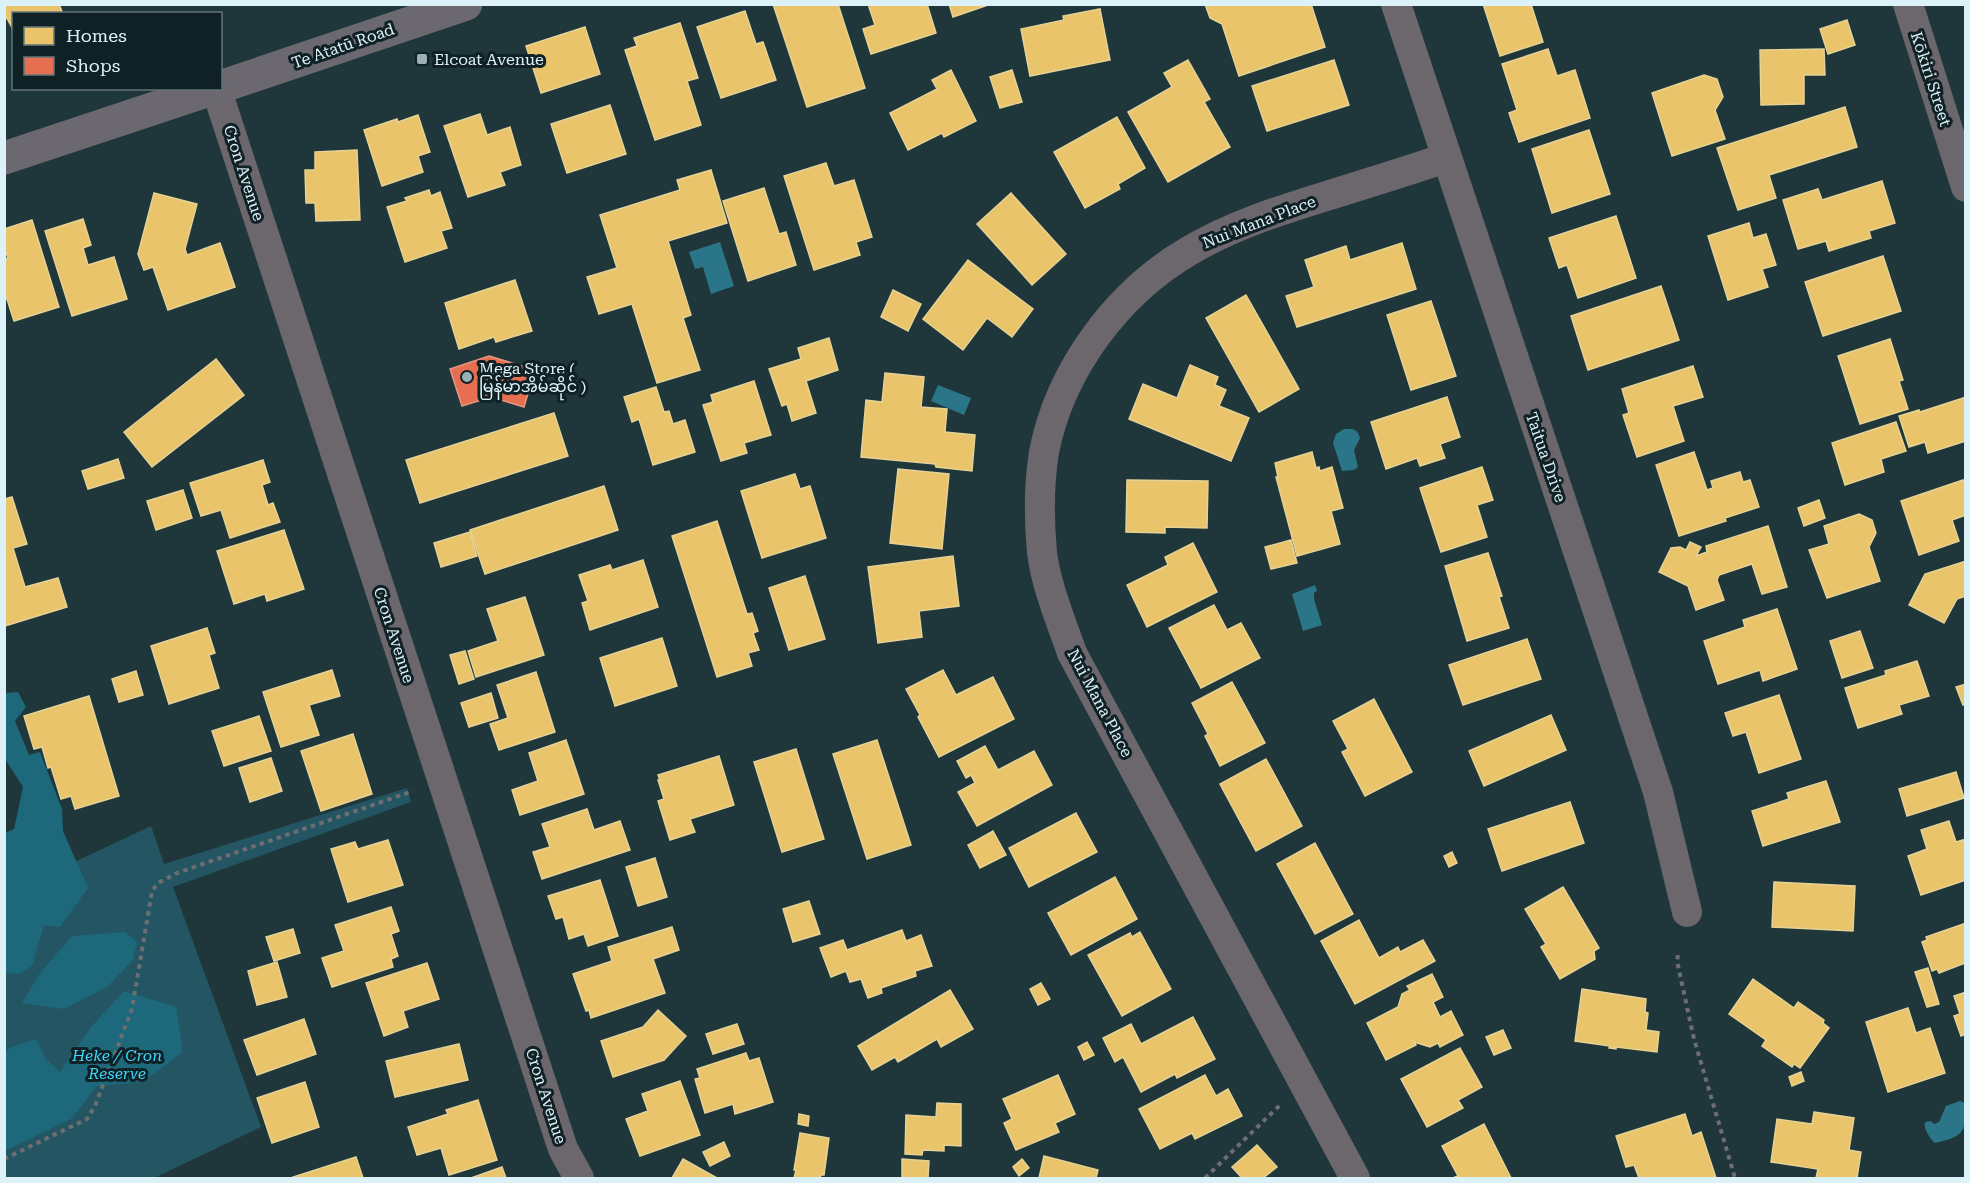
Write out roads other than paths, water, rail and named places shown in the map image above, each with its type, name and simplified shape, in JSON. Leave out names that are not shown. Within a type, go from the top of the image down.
[{"type":"main road","name":"Te Atatū Road","points":[[222,86],[466,4]]},
{"type":"main road","points":[[4,158],[209,90]]},
{"type":"street","name":"Taitua Drive","points":[[1396,4],[1658,792],[1687,912]]},
{"type":"street","name":"Kōkiri Street","points":[[1908,4],[1965,187]]},
{"type":"street","name":"Cron Avenue","points":[[216,90],[563,1149],[579,1179]]},
{"type":"street","name":"Nui Mana Place","points":[[1355,1179],[1072,653],[1053,598],[1042,554],[1040,503],[1044,453],[1055,413],[1091,341],[1119,306],[1188,251],[1228,231],[1278,211],[1446,158]]},
{"type":"place","name":"Elcoat Avenue","points":[[422,59]]},
{"type":"place","name":"Mega Store ( မြန်မာအိမ်ဆိုင် )","points":[[467,377]]},
{"type":"park label","name":"Heke / Cron Reserve","points":[[117,1064]]}]
